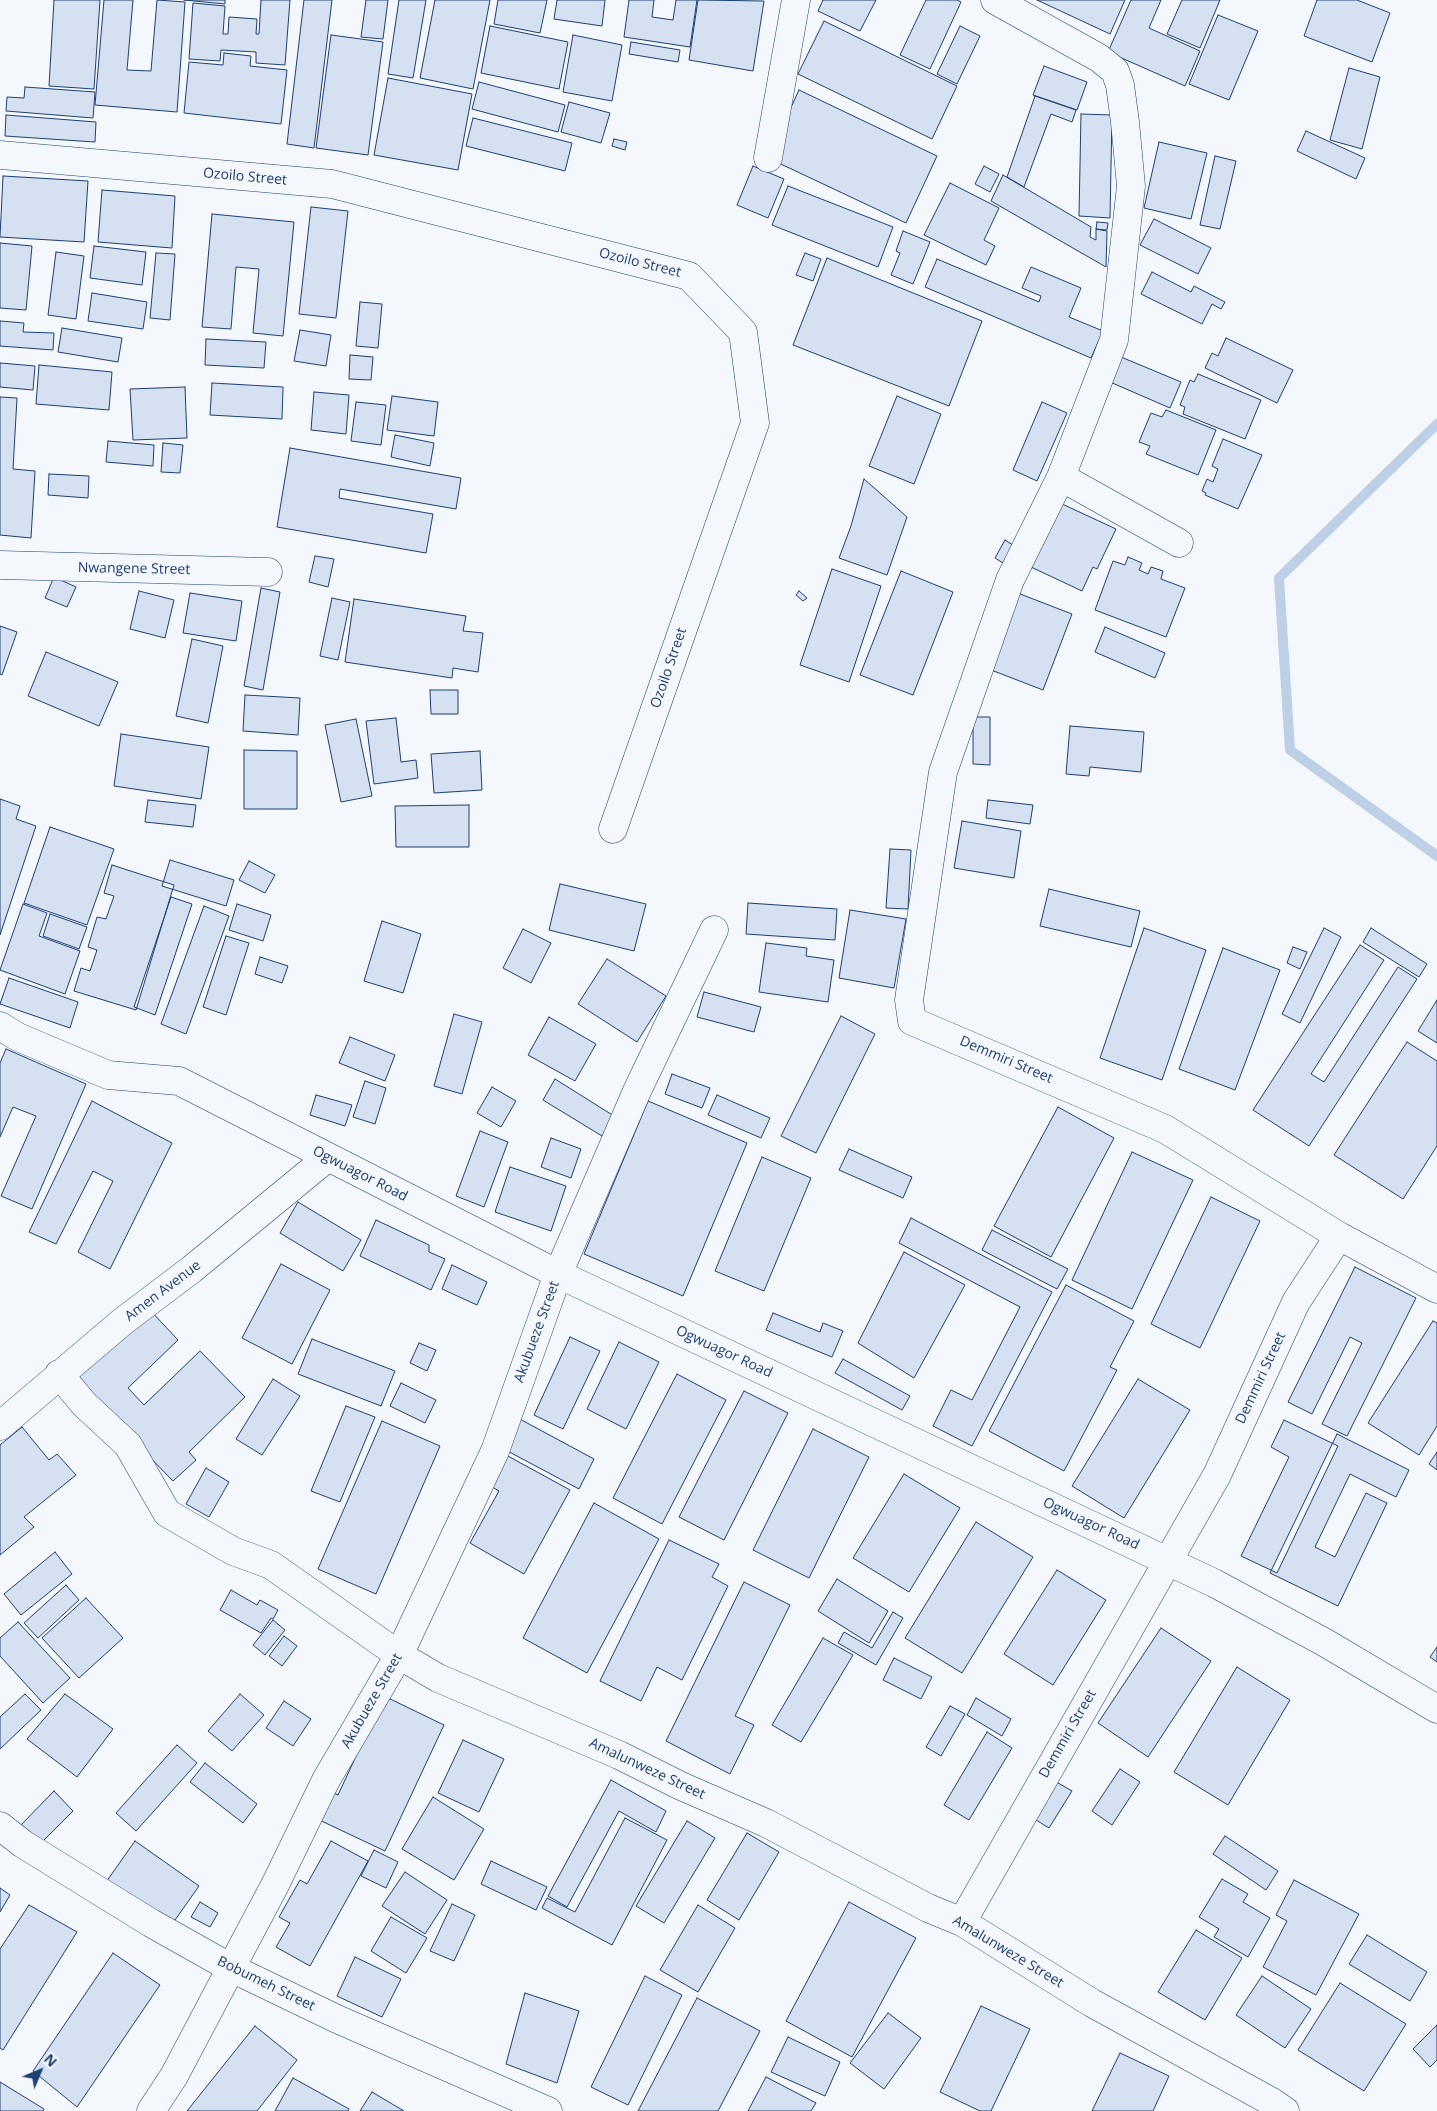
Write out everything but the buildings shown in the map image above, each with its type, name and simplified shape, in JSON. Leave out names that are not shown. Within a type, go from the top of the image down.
[{"type":"street","points":[[768,158],[796,0]]},
{"type":"street","points":[[995,0],[1099,58],[1115,71],[1120,85],[1131,186],[1114,340],[1061,477],[1179,544]]},
{"type":"street","name":"Ozoilo Street","points":[[0,155],[332,184],[689,276],[743,332],[755,423],[613,830]]},
{"type":"street","name":"Demmiri Street","points":[[962,1922],[1217,1475],[1296,1302],[1339,1236],[1165,1128],[912,1021],[910,1000],[943,772],[1010,580],[1061,477]]},
{"type":"street","name":"Nwangene Street","points":[[0,565],[268,572]]},
{"type":"street","name":"Akubueze Street","points":[[151,2111],[174,2076],[275,1885],[326,1780],[399,1655],[495,1451],[558,1274],[637,1091],[714,930]]},
{"type":"street","name":"Ogwuagor Road","points":[[0,1026],[18,1037],[108,1074],[179,1082],[558,1274],[1167,1560],[1255,1604],[1324,1642],[1437,1709]]},
{"type":"street","name":"Amen Avenue","points":[[0,1426],[122,1322],[192,1270],[327,1158]]},
{"type":"street","points":[[1339,1236],[1437,1289]]},
{"type":"street","name":"Amalunweze Street","points":[[59,1374],[84,1404],[128,1444],[167,1513],[233,1552],[271,1565],[399,1655],[438,1678],[619,1754],[681,1786],[766,1823],[928,1908],[962,1922],[1092,2003],[1272,2102],[1285,2111]]},
{"type":"street","name":"Bobumeh Street","points":[[0,1826],[23,1844],[144,1918],[231,1968],[338,2019],[548,2111]]},
{"type":"waterway","points":[[1437,424],[1279,578],[1290,750],[1437,856]]}]
